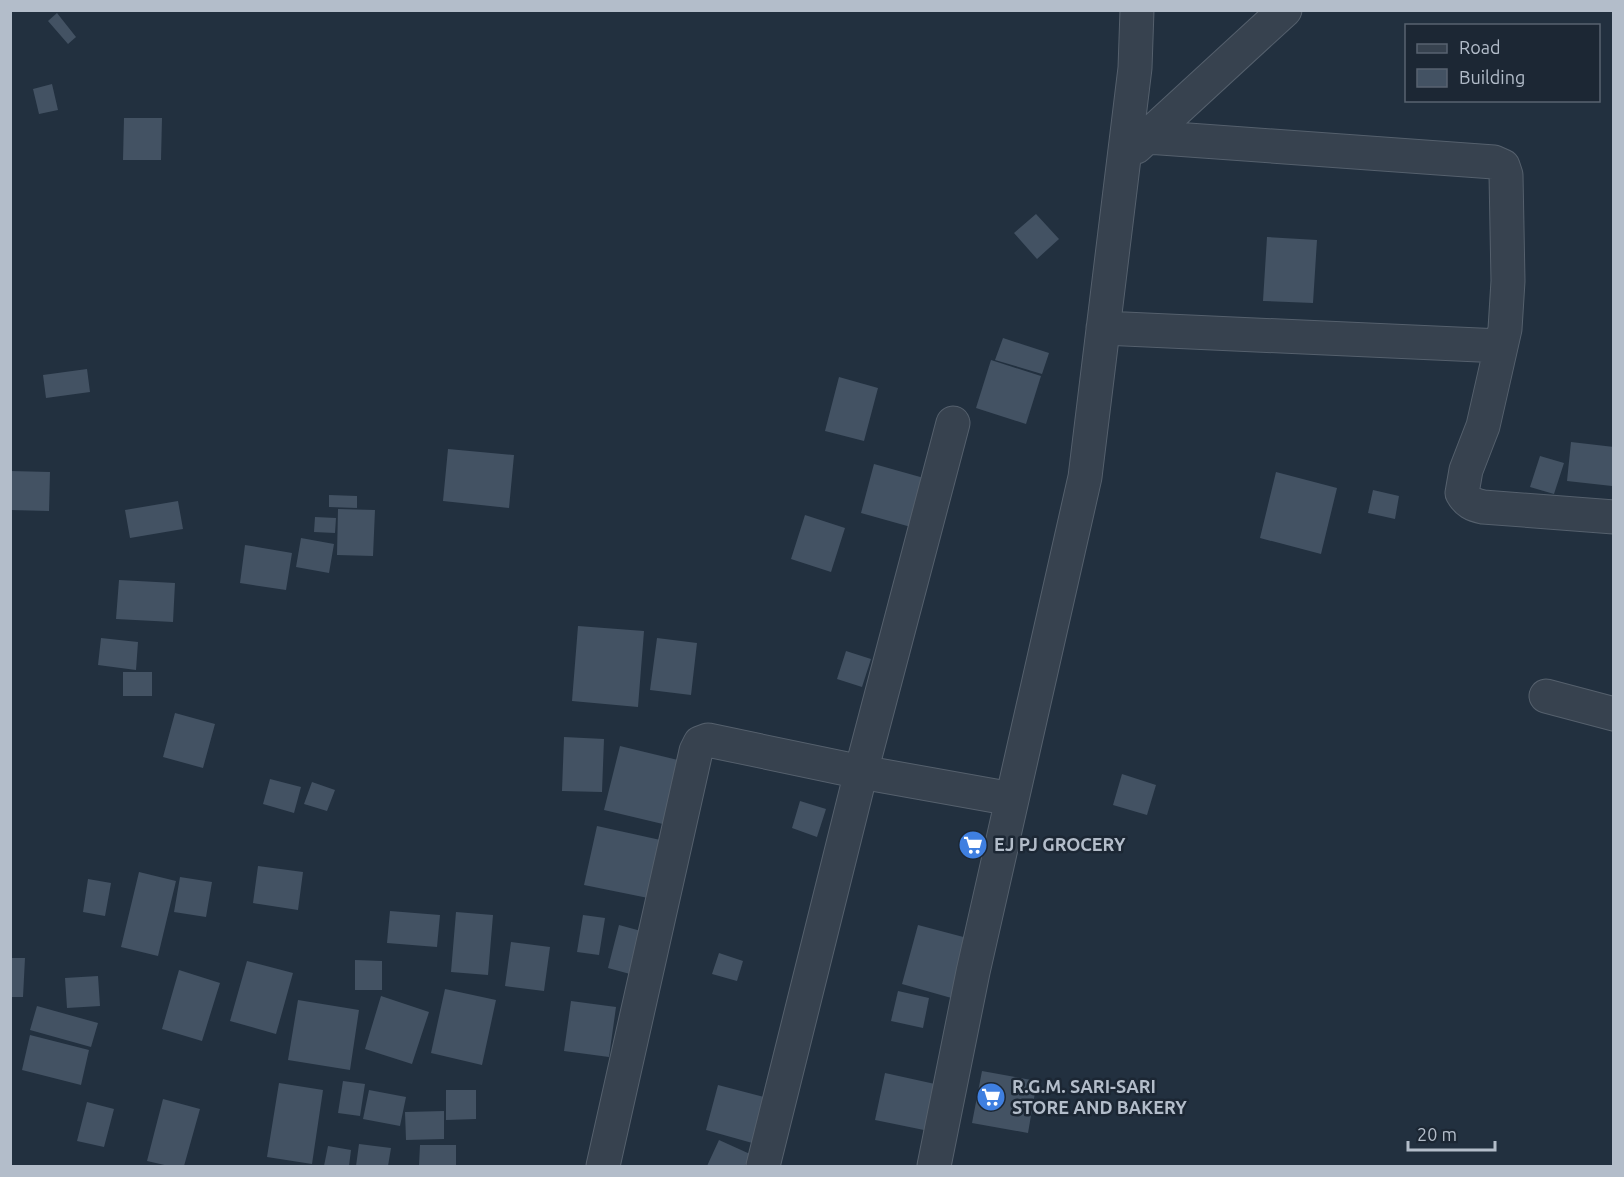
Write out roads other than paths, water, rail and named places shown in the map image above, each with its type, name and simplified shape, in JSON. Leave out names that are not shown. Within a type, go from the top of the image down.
[{"type":"street","points":[[934,1167],[973,972],[1085,477],[1103,328],[1135,148],[1137,10]]},
{"type":"street","points":[[1135,148],[1285,10]]},
{"type":"street","points":[[1135,148],[1494,162],[1503,166],[1506,175],[1508,280],[1505,328],[1483,426],[1464,477],[1462,493],[1465,499],[1473,505],[1483,507],[1614,517]]},
{"type":"street","points":[[1103,328],[1501,345]]},
{"type":"street","points":[[763,1167],[861,772],[953,423]]},
{"type":"street","points":[[1546,696],[1614,714]]},
{"type":"street","points":[[603,1167],[696,751],[700,743],[708,740],[861,772],[1012,799]]},
{"type":"place","name":"EJ PJ GROCERY","points":[[973,845]]},
{"type":"place","name":"R.G.M. SARI-SARI STORE AND BAKERY","points":[[991,1097]]}]
